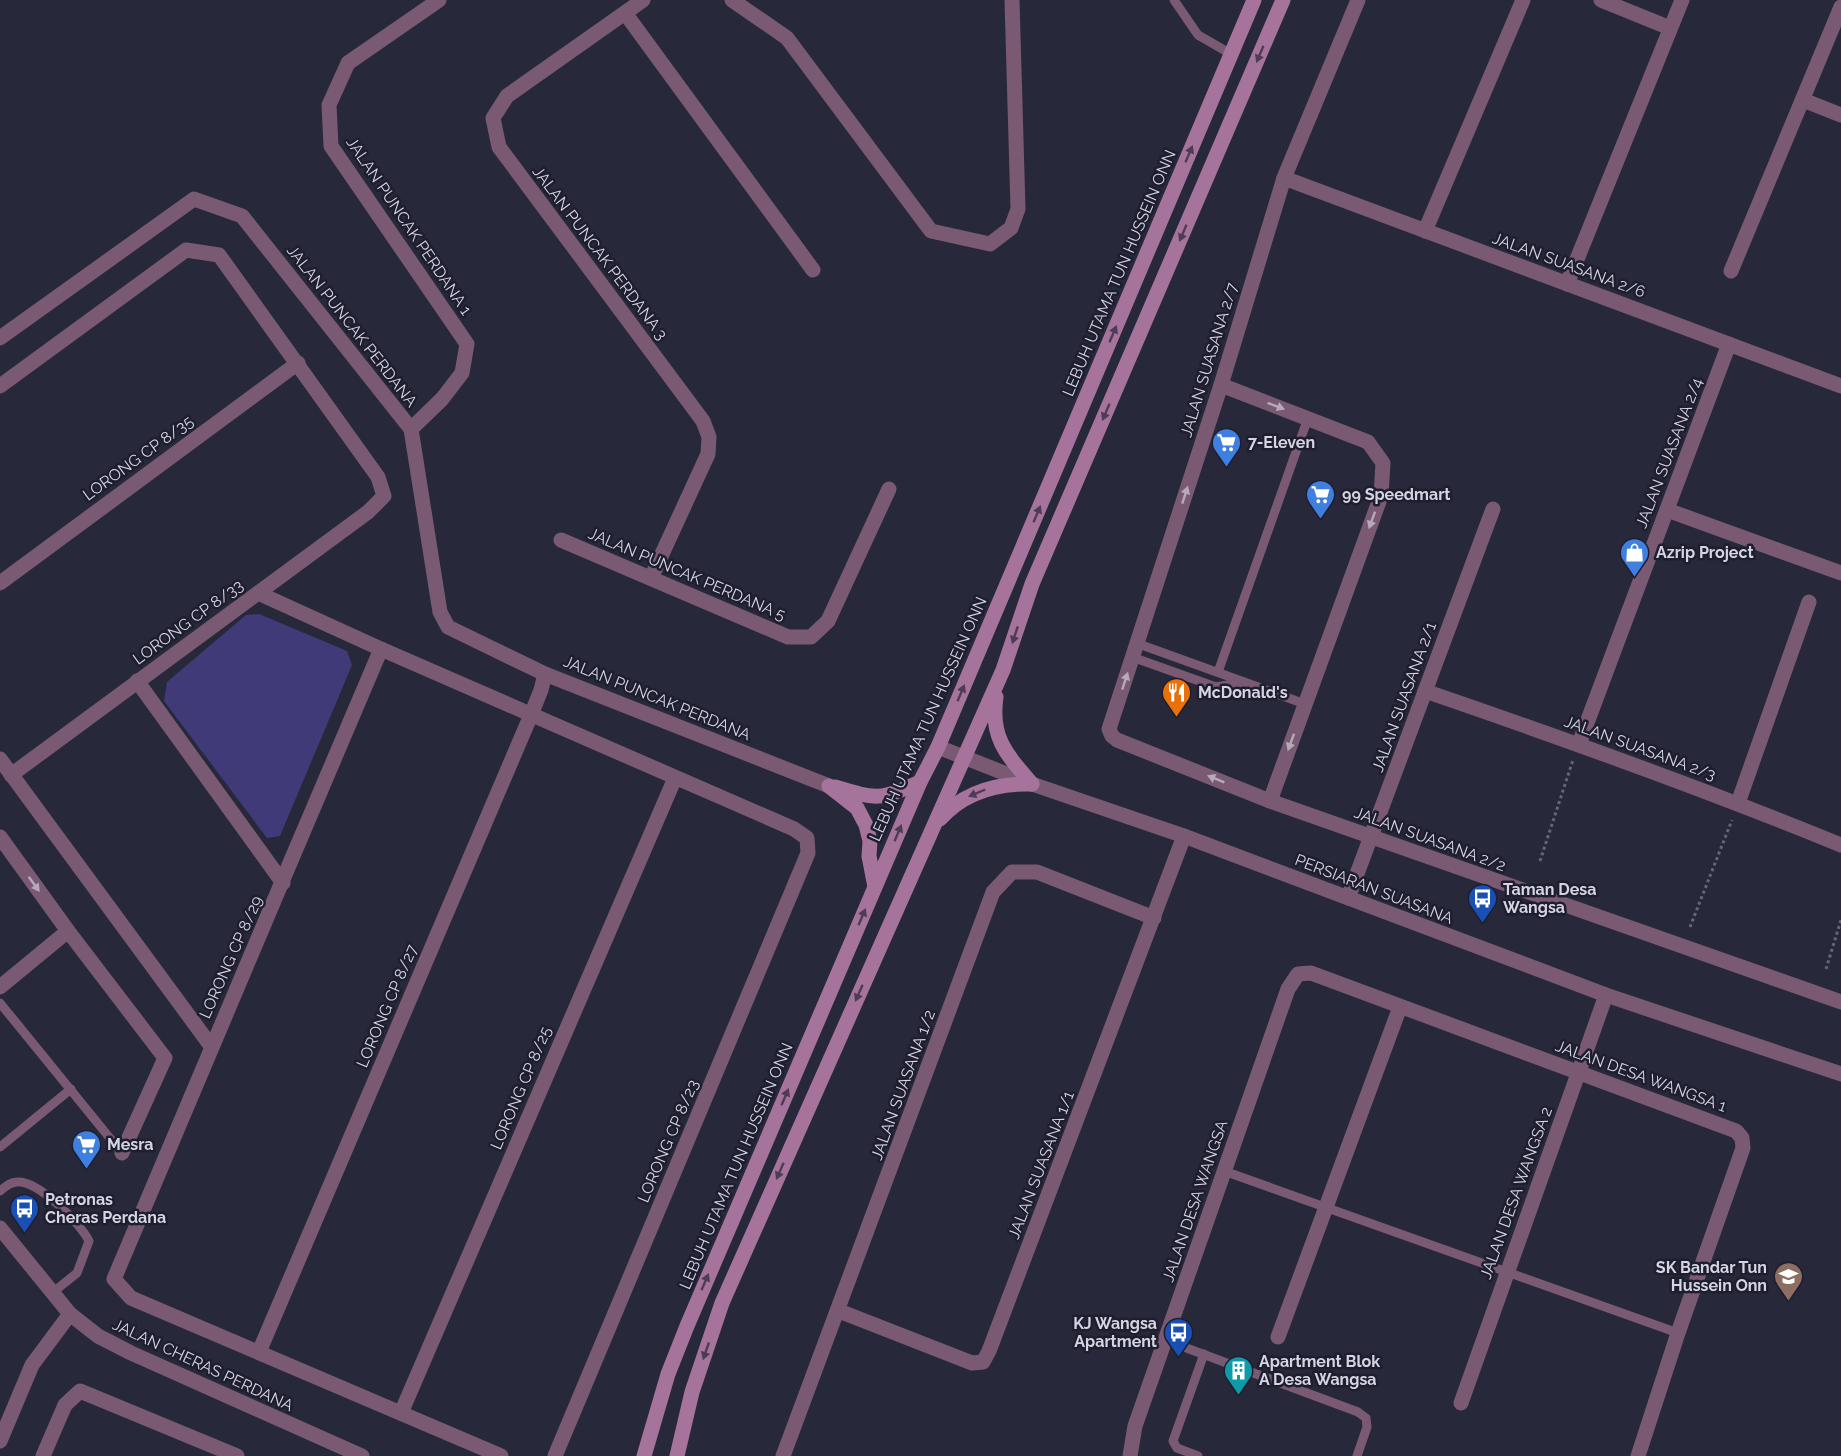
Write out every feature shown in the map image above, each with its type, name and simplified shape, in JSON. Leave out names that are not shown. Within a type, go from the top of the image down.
[{"type":"main road","name":"LEBUH UTAMA TUN HUSSEIN ONN","points":[[644,1456],[668,1374],[687,1326],[920,782],[938,747],[1254,0]]},
{"type":"main road","points":[[677,1456],[692,1392],[722,1303],[997,684],[1032,584],[1283,0]]},
{"type":"main road","points":[[997,684],[994,709],[995,729],[1007,754],[1032,784]]},
{"type":"main road","points":[[829,786],[870,798],[888,796],[920,782]]},
{"type":"main road","points":[[933,825],[956,804],[984,789],[1008,784],[1032,784]]},
{"type":"main road","points":[[829,786],[856,808],[866,825],[875,887]]},
{"type":"main road","points":[[638,1456],[651,1430]]},
{"type":"street","name":"JALAN PUNCAK PERDANA 1","points":[[411,429],[442,399],[462,373],[467,344],[331,146],[329,105],[348,63],[439,0]]},
{"type":"street","name":"JALAN PUNCAK PERDANA 3","points":[[644,0],[507,96],[494,118],[499,147],[703,421],[709,437],[708,454],[651,578]]},
{"type":"street","points":[[732,0],[787,38],[931,231],[990,244],[1011,228],[1018,209],[1012,0]]},
{"type":"street","name":"JALAN SUASANA 2/7","points":[[1112,736],[1109,729],[1221,385],[1284,178],[1358,0]]},
{"type":"street","points":[[1425,231],[1523,0]]},
{"type":"street","points":[[1602,0],[1670,28]]},
{"type":"street","points":[[1567,284],[1682,0]]},
{"type":"street","points":[[1731,271],[1841,7]]},
{"type":"street","points":[[624,13],[813,270]]},
{"type":"street","points":[[1803,100],[1841,115]]},
{"type":"street","name":"JALAN SUASANA 2/6","points":[[1284,178],[1841,386]]},
{"type":"street","name":"JALAN PUNCAK PERDANA","points":[[0,338],[194,199],[242,216],[411,429],[440,612],[448,627],[545,674],[829,786]]},
{"type":"street","points":[[0,386],[186,250],[219,255],[298,363]]},
{"type":"street","name":"JALAN SUASANA 2/4","points":[[1579,744],[1729,344]]},
{"type":"street","name":"LORONG CP 8/33","points":[[11,775],[368,512],[384,496],[378,477],[298,363]]},
{"type":"street","name":"LORONG CP 8/35","points":[[0,583],[298,363]]},
{"type":"street","points":[[1221,385],[1368,442],[1383,463],[1381,496],[1270,801]]},
{"type":"street","name":"JALAN PUNCAK PERDANA 5","points":[[561,540],[788,637],[811,636],[828,621],[890,489]]},
{"type":"street","name":"JALAN SUASANA 2/1","points":[[1348,898],[1493,509]]},
{"type":"street","points":[[1667,510],[1841,573]]},
{"type":"street","points":[[258,593],[675,778]]},
{"type":"street","points":[[1738,803],[1809,602]]},
{"type":"street","name":"LORONG CP 8/29","points":[[259,1352],[131,1298],[114,1279],[381,649]]},
{"type":"street","name":"LORONG CP 8/27","points":[[259,1352],[531,715],[545,674]]},
{"type":"street","points":[[137,681],[283,882]]},
{"type":"street","name":"JALAN SUASANA 2/3","points":[[1425,691],[1579,744],[1738,803],[1841,845]]},
{"type":"street","name":"JALAN SUASANA 2/2","points":[[1112,736],[1117,741],[1270,801],[1841,1002]]},
{"type":"street","name":"PERSIARAN SUASANA","points":[[938,747],[1032,784],[1184,836],[1606,995],[1841,1074]]},
{"type":"street","points":[[0,759],[211,1046]]},
{"type":"street","name":"LORONG CP 8/23","points":[[555,1456],[808,853],[807,838],[794,829],[675,778]]},
{"type":"street","name":"LORONG CP 8/25","points":[[401,1413],[675,778]]},
{"type":"street","name":"JALAN SUASANA 1/1","points":[[839,1311],[972,1363],[983,1362],[989,1352],[1184,836]]},
{"type":"street","points":[[0,837],[165,1058],[122,1153]]},
{"type":"street","name":"JALAN SUASANA 1/2","points":[[785,1456],[993,892],[1012,872],[1037,872],[1154,918]]},
{"type":"street","points":[[0,987],[68,931]]},
{"type":"street","name":"JALAN DESA WANGSA 1","points":[[1311,973],[1736,1131],[1742,1138],[1743,1148],[1678,1333],[1638,1456]]},
{"type":"street","name":"JALAN DESA WANGSA","points":[[1130,1456],[1135,1426],[1288,989],[1298,974],[1311,973]]},
{"type":"street","name":"JALAN DESA WANGSA 2","points":[[1461,1403],[1606,995]]},
{"type":"street","points":[[1278,1337],[1400,1007]]},
{"type":"street","name":"JALAN CHERAS PERDANA","points":[[0,1228],[70,1314],[98,1336],[131,1353],[362,1456]]},
{"type":"street","points":[[0,1441],[32,1365],[70,1314]]},
{"type":"street","points":[[259,1352],[501,1456]]},
{"type":"street","points":[[43,1456],[65,1405],[80,1391],[237,1456]]},
{"type":"lane","points":[[1174,0],[1198,35],[1231,54]]},
{"type":"lane","points":[[1218,672],[1308,418]]},
{"type":"lane","points":[[1134,650],[1218,672],[1305,704]]},
{"type":"lane","points":[[1134,650],[1216,687],[1245,682]]},
{"type":"lane","points":[[0,1003],[122,1153]]},
{"type":"lane","points":[[0,1148],[71,1089]]},
{"type":"lane","points":[[1224,1171],[1678,1333]]},
{"type":"lane","points":[[0,1191],[14,1183],[27,1184],[55,1203],[84,1230],[89,1241],[77,1273],[52,1293]]},
{"type":"lane","points":[[1165,1340],[1358,1412],[1366,1418],[1367,1427],[1357,1456]]},
{"type":"lane","points":[[1198,1456],[1177,1448],[1173,1441],[1204,1354]]},
{"type":"path","points":[[1540,861],[1579,744]]},
{"type":"path","points":[[1690,927],[1738,803]]},
{"type":"path","points":[[1826,969],[1841,920]]},
{"type":"shaded area","points":[[259,614],[347,651],[352,665],[280,836],[267,838],[164,701],[167,682],[246,615]]},
{"type":"place","name":"7-Eleven","points":[[1227,468]]},
{"type":"place","name":"99 Speedmart","points":[[1321,520]]},
{"type":"place","name":"Azrip Project","points":[[1635,578]]},
{"type":"place","name":"McDonald's","points":[[1177,718]]},
{"type":"place","name":"Taman Desa Wangsa","points":[[1482,924]]},
{"type":"place","name":"Mesra","points":[[86,1170]]},
{"type":"place","name":"Petronas Cheras Perdana","points":[[24,1234]]},
{"type":"place","name":"SK Bandar Tun Hussein Onn","points":[[1788,1302]]},
{"type":"place","name":"KJ Wangsa Apartment","points":[[1178,1358]]},
{"type":"place","name":"Apartment Blok A Desa Wangsa","points":[[1238,1396]]}]
